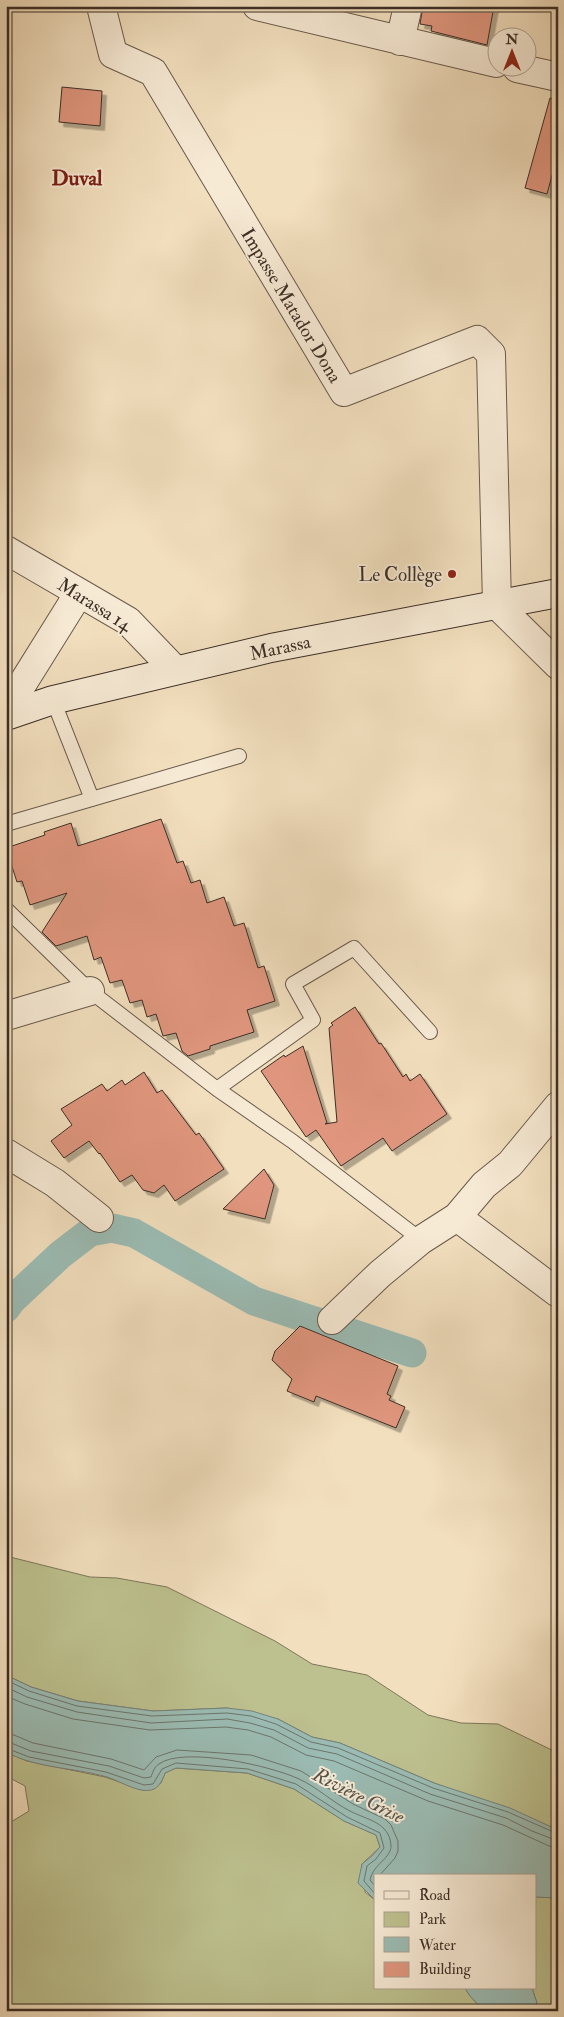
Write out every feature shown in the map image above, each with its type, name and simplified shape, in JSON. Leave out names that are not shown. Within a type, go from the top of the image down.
[{"type":"street","name":"Impasse Matador Dona","points":[[102,6],[113,54],[153,72],[344,392],[477,340],[491,354],[497,605]]},
{"type":"street","points":[[257,6],[486,61]]},
{"type":"street","points":[[400,40],[408,6]]},
{"type":"street","points":[[536,72],[558,77]]},
{"type":"street","name":"Marassa 14","points":[[6,550],[128,621],[175,670]]},
{"type":"street","points":[[6,710],[79,593]]},
{"type":"street","name":"Marassa","points":[[6,716],[53,700],[271,648],[558,593]]},
{"type":"street","points":[[497,605],[558,665]]},
{"type":"street","points":[[6,1016],[90,991]]},
{"type":"street","points":[[332,1320],[380,1274],[421,1240],[457,1217],[484,1185],[510,1164],[558,1106]]},
{"type":"street","points":[[6,1153],[55,1183],[99,1218]]},
{"type":"street","points":[[457,1217],[558,1293]]},
{"type":"lane","points":[[53,700],[92,799]]},
{"type":"lane","points":[[6,824],[239,756]]},
{"type":"lane","points":[[6,909],[90,991],[217,1089],[292,1141],[421,1240]]},
{"type":"lane","points":[[217,1089],[313,1020],[293,984],[354,948],[430,1032]]},
{"type":"green space","points":[[6,1556],[90,1577],[117,1578],[167,1587],[275,1641],[312,1664],[367,1675],[428,1715],[461,1723],[498,1724],[558,1753],[558,1830],[434,1783],[340,1743],[312,1737],[278,1719],[227,1708],[153,1711],[78,1701],[31,1687],[6,1675]]},
{"type":"green space","points":[[6,1752],[27,1761],[105,1777],[143,1790],[161,1783],[165,1773],[176,1768],[247,1773],[294,1789],[344,1821],[376,1835],[380,1847],[362,1864],[365,1892],[374,1899],[374,1990],[466,1990],[484,2011],[6,2011],[6,1825],[29,1811],[25,1786],[6,1776]]},
{"type":"green space","points":[[536,1897],[558,1898],[558,2011],[532,2011],[537,2003],[533,1990],[536,1990]]},
{"type":"water","name":"Rivière Grise","points":[[6,1675],[31,1687],[78,1701],[153,1711],[227,1708],[252,1711],[278,1719],[312,1737],[340,1743],[434,1783],[510,1808],[558,1830],[558,1898],[536,1897],[536,1874],[374,1874],[374,1899],[358,1883],[362,1864],[380,1847],[376,1835],[344,1821],[294,1789],[247,1773],[176,1768],[165,1773],[156,1788],[143,1790],[130,1787],[107,1777],[30,1762],[6,1752]]},
{"type":"water","points":[[466,1990],[533,1990],[537,2003],[532,2011],[484,2011]]},
{"type":"building","points":[[423,6],[494,6],[490,28],[486,28],[486,45],[431,31],[432,26],[420,24]]},
{"type":"building","points":[[62,87],[102,91],[100,126],[59,122]]},
{"type":"building","points":[[550,98],[558,99],[558,153],[547,194],[525,188]]},
{"type":"building","points":[[161,819],[177,863],[183,861],[191,883],[200,880],[207,903],[224,897],[234,926],[244,923],[258,968],[264,966],[275,1001],[247,1010],[254,1032],[210,1046],[210,1049],[188,1056],[182,1051],[176,1033],[163,1036],[156,1014],[147,1017],[142,1000],[130,1003],[122,980],[110,983],[101,957],[94,960],[87,936],[56,946],[42,932],[67,893],[30,905],[22,881],[17,882],[6,848],[45,835],[44,832],[71,823],[78,846]]},
{"type":"building","points":[[355,1007],[403,1077],[406,1074],[410,1081],[420,1074],[447,1114],[392,1151],[383,1138],[341,1166],[316,1130],[306,1137],[261,1071],[284,1055],[285,1057],[303,1046],[327,1123],[325,1124],[337,1122],[329,1028],[333,1025],[331,1023]]},
{"type":"building","points":[[144,1072],[157,1093],[162,1090],[196,1135],[199,1133],[224,1169],[175,1201],[164,1185],[154,1193],[143,1190],[132,1175],[120,1182],[100,1153],[89,1141],[64,1158],[51,1141],[72,1125],[61,1109],[102,1084],[107,1091],[122,1080],[125,1085]]},
{"type":"building","points":[[264,1169],[274,1185],[265,1219],[223,1209]]},
{"type":"building","points":[[300,1326],[398,1366],[387,1394],[391,1396],[389,1400],[405,1407],[396,1428],[316,1396],[314,1402],[287,1391],[292,1379],[272,1360],[275,1351]]},
{"type":"waterway","points":[[6,1308],[60,1255],[90,1232],[112,1228],[134,1233],[254,1301],[412,1353]]},
{"type":"place","name":"Le Collège","points":[[452,574]]},
{"type":"district","name":"Duval","points":[[77,178]]}]
